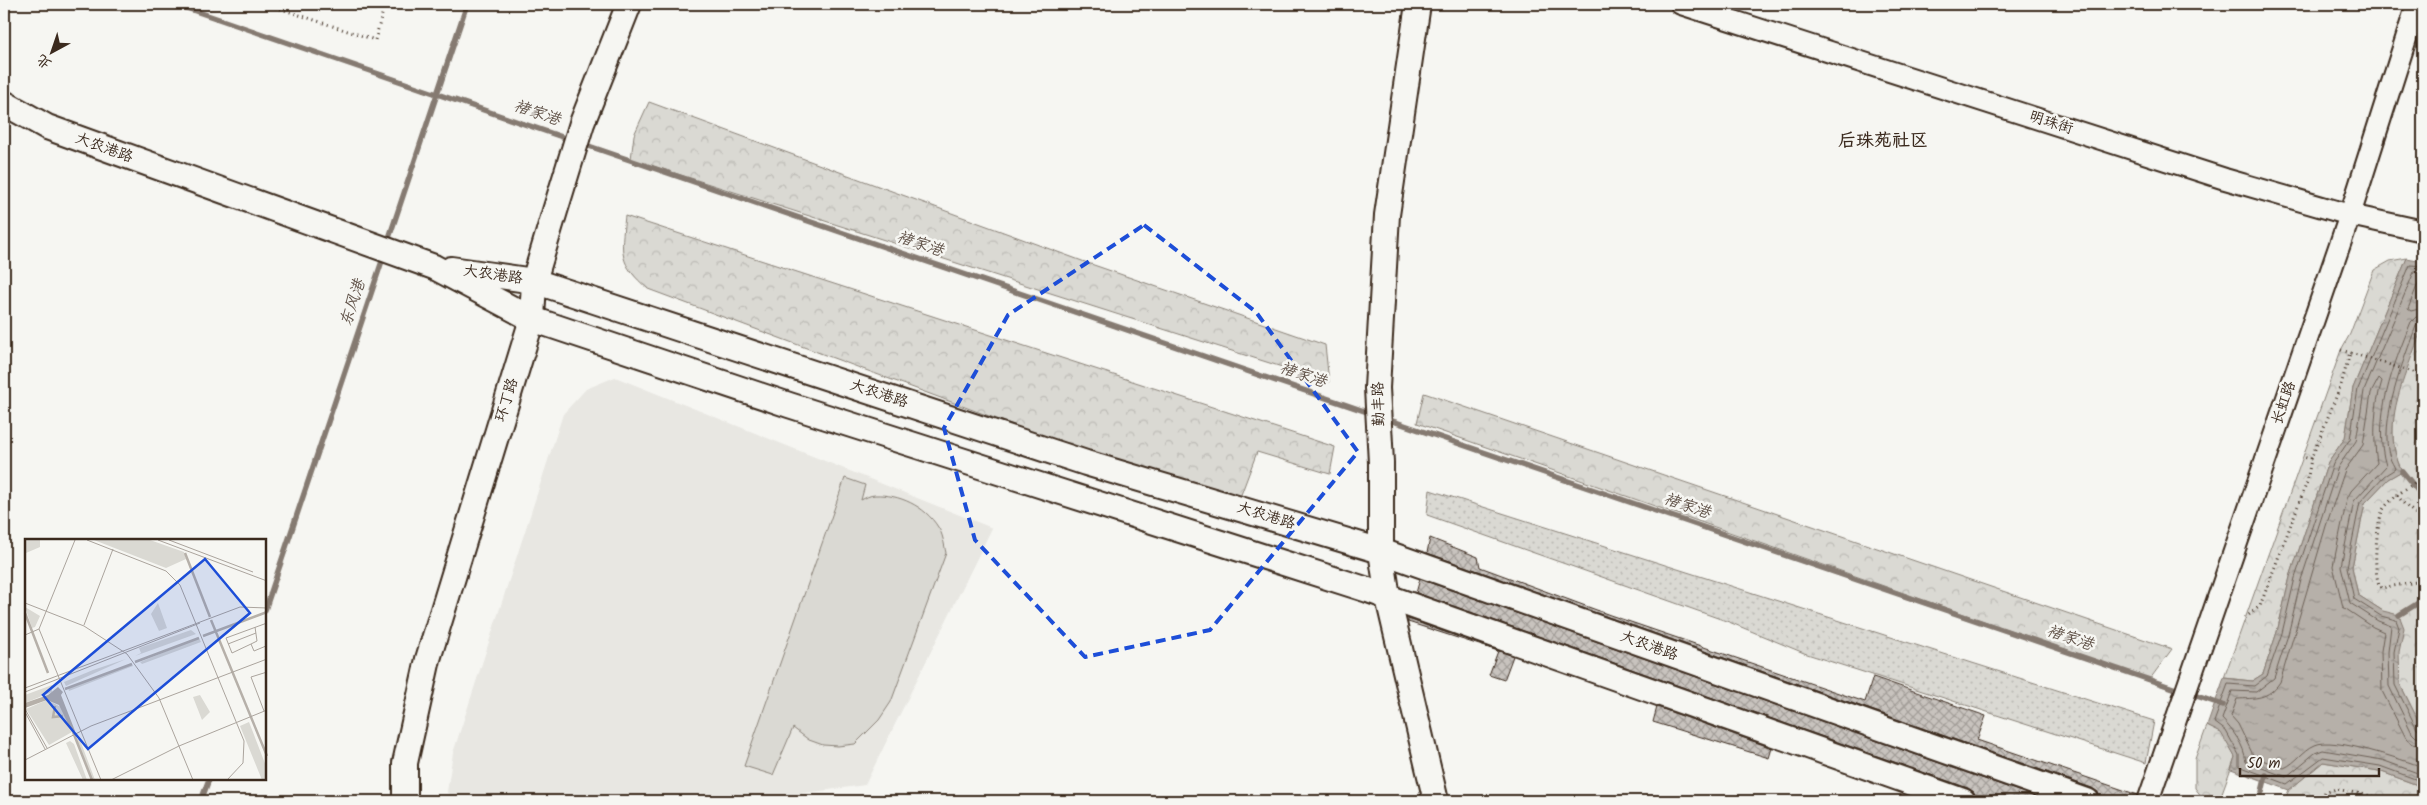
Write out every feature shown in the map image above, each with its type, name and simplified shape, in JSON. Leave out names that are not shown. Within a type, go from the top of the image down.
[{"type":"main road","name":"环丁路","points":[[406,801],[405,763],[428,659],[532,319],[534,281],[582,123],[629,4]]},
{"type":"main road","name":"勤丰路","points":[[1418,4],[1387,215],[1377,388],[1381,463],[1381,551],[1388,598],[1436,801]]},
{"type":"main road","name":"大农港路","points":[[4,103],[47,127],[434,267],[532,319],[790,405],[1388,598],[1963,801]]},
{"type":"main road","name":"大农港路","points":[[434,267],[534,281],[1086,462],[1381,551],[2087,801]]},
{"type":"street","name":"明珠街","points":[[1681,4],[2216,176],[2350,215],[2423,231]]},
{"type":"street","name":"长虹路","points":[[2148,801],[2350,215],[2417,4]]},
{"type":"path","points":[[266,4],[376,40],[385,4]]},
{"type":"path","points":[[2341,350],[2423,374]]},
{"type":"path","points":[[2245,618],[2260,606],[2307,482],[2311,459],[2341,385],[2350,353]]},
{"type":"path","points":[[2303,457],[2311,459]]},
{"type":"path","points":[[2423,477],[2397,495],[2382,511],[2375,561],[2376,582],[2381,588],[2388,589],[2423,581]]},
{"type":"path","points":[[2397,495],[2405,505],[2423,520]]},
{"type":"path","points":[[2320,801],[2321,794],[2336,789],[2382,798],[2386,801]]},
{"type":"highlighted area","points":[[1144,225],[1256,312],[1358,452],[1210,630],[1085,657],[975,540],[944,428],[1008,315]]},
{"type":"shaded area","points":[[615,377],[992,528],[865,785],[747,801],[452,801],[447,792],[453,753],[563,414],[586,389]]},
{"type":"green space","points":[[649,102],[1085,262],[1325,345],[1329,382],[631,159],[634,135]]},
{"type":"green space","points":[[625,216],[1335,447],[1330,474],[1257,452],[1236,508],[648,289],[638,280],[626,264],[623,249]]},
{"type":"green space","points":[[2407,258],[2353,388],[2345,438],[2328,462],[2290,577],[2277,632],[2263,674],[2252,681],[2224,678],[2341,350],[2350,334],[2374,270],[2390,261]]},
{"type":"green space","points":[[2423,321],[2423,730],[2400,684],[2383,611],[2358,595],[2352,567],[2365,503],[2388,479],[2402,471],[2395,453],[2394,415],[2403,376]]},
{"type":"green space","points":[[1424,393],[2172,649],[2150,679],[1417,423]]},
{"type":"green space","points":[[845,478],[865,485],[861,500],[875,495],[884,495],[902,499],[919,507],[933,520],[940,530],[946,553],[891,702],[879,720],[855,744],[838,746],[823,745],[809,740],[793,728],[773,775],[744,766]]},
{"type":"green space","points":[[1430,490],[2154,721],[2146,763],[1804,653],[1729,622],[1427,515]]},
{"type":"green space","points":[[2207,726],[2222,733],[2235,757],[2219,801],[2205,801],[2195,788],[2195,759]]},
{"type":"green space","points":[[2323,762],[2379,771],[2423,787],[2423,801],[2284,801],[2289,790]]},
{"type":"water","points":[[2407,258],[2423,261],[2425,309],[2423,323],[2398,396],[2394,415],[2393,434],[2395,452],[2402,471],[2388,479],[2365,503],[2352,567],[2358,595],[2383,611],[2399,615],[2404,628],[2399,652],[2400,684],[2423,730],[2423,787],[2379,771],[2323,762],[2289,790],[2231,769],[2235,757],[2221,733],[2207,726],[2224,678],[2252,681],[2263,674],[2277,632],[2290,577],[2328,462],[2345,438],[2353,388]]},
{"type":"building","points":[[1430,538],[1478,557],[1480,567],[1610,615],[1865,702],[1873,677],[1986,716],[1977,740],[2138,795],[2136,801],[2100,801],[2098,792],[2092,788],[1427,553]]},
{"type":"building","points":[[1420,579],[2047,801],[1976,801],[1974,792],[1968,788],[1416,593]]},
{"type":"building","points":[[1408,619],[1513,656],[1504,680],[1489,675],[1498,651],[1408,622]]},
{"type":"building","points":[[1657,707],[1772,748],[1769,758],[1653,722]]},
{"type":"waterway","name":"褚家港","points":[[175,4],[571,140]]},
{"type":"waterway","name":"东风港","points":[[387,244],[467,4]]},
{"type":"waterway","name":"褚家港","points":[[580,143],[1373,414]]},
{"type":"waterway","name":"东风港","points":[[266,607],[384,255]]},
{"type":"waterway","name":"褚家港","points":[[1384,418],[2223,705]]},
{"type":"waterway","points":[[2402,471],[2423,497]]},
{"type":"waterway","points":[[2399,615],[2423,600]]},
{"type":"waterway","points":[[2262,792],[2266,775]]},
{"type":"waterway","name":"东风港","points":[[201,801],[209,780]]},
{"type":"district","name":"后珠苑社区","points":[[1883,141]]}]
